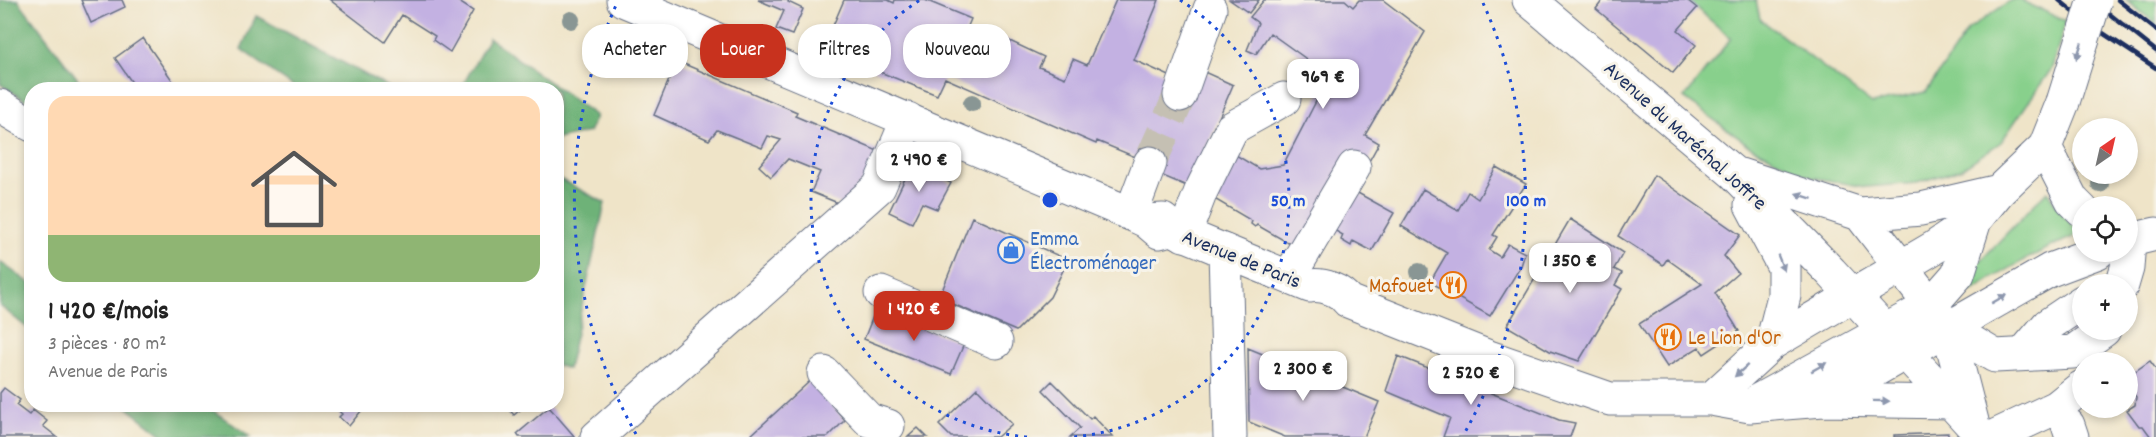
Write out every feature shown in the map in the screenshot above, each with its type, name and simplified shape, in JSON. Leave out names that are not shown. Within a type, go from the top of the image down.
[{"type":"main road","name":"Avenue de Paris","points":[[623,0],[1299,282],[1317,299],[1340,307],[1348,301],[1489,357],[1610,399],[1711,399],[1750,406],[1823,400],[1895,342]]},
{"type":"main road","name":"Avenue du Maréchal Joffre","points":[[1529,0],[1735,174],[1982,433]]},
{"type":"main road","points":[[1711,399],[1772,344],[1975,220],[1999,191],[2045,147],[2095,0]]},
{"type":"main road","points":[[1180,95],[1210,9]]},
{"type":"main road","points":[[1159,225],[1201,191],[1232,128],[1284,99]]},
{"type":"main road","points":[[0,106],[24,120]]},
{"type":"main road","points":[[597,437],[879,187],[908,119]]},
{"type":"main road","points":[[2045,147],[2072,200]]},
{"type":"main road","points":[[1150,163],[1159,225]]},
{"type":"main road","points":[[1299,282],[1354,167]]},
{"type":"main road","points":[[1735,174],[1860,214],[1921,209],[1999,191]]},
{"type":"main road","points":[[1735,174],[1784,267],[1785,296],[1772,344]]},
{"type":"main road","points":[[1860,214],[1939,317],[1982,433],[2057,407],[2072,395]]},
{"type":"main road","points":[[1939,317],[1958,274],[1975,220]]},
{"type":"main road","points":[[1225,251],[1230,437]]},
{"type":"main road","points":[[1750,406],[1895,342],[1939,317],[2072,262]]},
{"type":"main road","points":[[881,293],[996,342]]},
{"type":"main road","points":[[2024,353],[2048,325],[2072,309]]},
{"type":"main road","points":[[1939,317],[1995,356],[2073,352],[2090,340]]},
{"type":"main road","points":[[825,373],[869,420],[888,426]]},
{"type":"main road","points":[[1823,400],[1952,402]]},
{"type":"green space","points":[[0,0],[18,0],[80,82],[24,82],[24,99],[0,84]]},
{"type":"green space","points":[[1687,0],[1756,0],[1760,19],[1872,104],[1926,92],[1968,30],[2011,0],[2020,0],[2066,21],[2052,68],[2001,142],[1961,169],[1917,183],[1866,187],[1810,177],[1750,146],[1684,98],[1731,38]]},
{"type":"green space","points":[[2126,0],[2156,0],[2156,24]]},
{"type":"green space","points":[[256,16],[379,82],[287,82],[241,49]]},
{"type":"green space","points":[[489,38],[549,82],[464,82]]},
{"type":"green space","points":[[564,93],[596,116],[589,132],[564,137]]},
{"type":"green space","points":[[564,181],[605,203],[568,369],[564,368]]},
{"type":"green space","points":[[2047,191],[2064,217],[2072,224],[2072,237],[2025,260],[1971,292],[1965,285],[1968,274]]},
{"type":"green space","points":[[0,262],[24,279],[24,325],[0,306]]},
{"type":"green space","points":[[133,412],[215,412],[251,437],[165,437]]},
{"type":"building","points":[[81,0],[122,0],[125,7],[91,23]]},
{"type":"building","points":[[330,0],[460,0],[459,2],[473,11],[450,52],[433,40],[435,36],[402,15],[385,42]]},
{"type":"building","points":[[758,0],[789,0],[788,2],[803,9],[792,35],[786,33],[786,24],[778,24],[784,11]]},
{"type":"building","points":[[844,0],[888,0],[894,3],[895,0],[925,0],[971,19],[969,24],[903,24],[903,78],[945,78],[937,95],[891,76],[891,24],[834,24]]},
{"type":"building","points":[[1116,0],[1159,0],[1134,60],[1178,80],[1200,70],[1233,85],[1189,187],[1156,173],[1150,163],[1097,141],[1096,144],[945,78],[1011,78],[1011,42],[1044,57],[1039,67],[1065,78],[1073,59],[1087,65]]},
{"type":"building","points":[[1230,0],[1259,0],[1249,13]]},
{"type":"building","points":[[1264,0],[1345,0],[1353,7],[1359,0],[1383,0],[1425,32],[1365,135],[1379,143],[1363,172],[1299,249],[1257,225],[1255,227],[1251,224],[1252,221],[1211,197],[1231,152],[1259,169],[1283,165],[1325,84],[1305,58],[1270,33],[1256,54],[1247,50],[1258,23],[1250,17]]},
{"type":"building","points":[[1603,0],[1687,0],[1697,8],[1678,30],[1696,45],[1673,73],[1596,9]]},
{"type":"building","points":[[143,38],[173,82],[132,82],[115,58]]},
{"type":"building","points":[[688,66],[700,71],[700,78],[717,78],[797,112],[795,116],[885,154],[843,205],[811,192],[820,172],[788,159],[771,177],[759,166],[781,140],[768,136],[762,148],[717,130],[709,140],[654,115],[670,78],[688,78]]},
{"type":"building","points":[[912,164],[951,183],[937,209],[922,203],[912,223],[889,212]]},
{"type":"building","points":[[1496,167],[1526,184],[1493,235],[1497,237],[1489,250],[1500,257],[1508,244],[1525,253],[1521,266],[1490,316],[1430,282],[1447,253],[1401,226],[1423,189],[1458,210],[1468,192],[1478,199]]},
{"type":"building","points":[[1654,175],[1740,235],[1724,256],[1738,273],[1715,293],[1739,331],[1704,354],[1699,347],[1667,367],[1639,324],[1702,284],[1667,259],[1663,265],[1618,236]]},
{"type":"building","points":[[1347,187],[1394,213],[1372,251],[1353,241],[1351,246],[1341,240],[1343,235],[1325,225]]},
{"type":"building","points":[[972,217],[1068,260],[1050,297],[1016,331],[939,298]]},
{"type":"building","points":[[1570,219],[1623,253],[1614,269],[1622,273],[1615,285],[1622,289],[1579,361],[1550,351],[1507,326]]},
{"type":"building","points":[[876,309],[964,344],[951,374],[864,339]]},
{"type":"building","points":[[2072,326],[2072,338],[2066,330]]},
{"type":"building","points":[[1248,348],[1379,402],[1364,437],[1285,437],[1249,422]]},
{"type":"building","points":[[1398,356],[1559,420],[1575,423],[1570,437],[1443,437],[1450,418],[1386,391]]},
{"type":"building","points":[[2150,361],[2156,369],[2156,437],[2151,437],[2133,418],[2138,418],[2138,369]]},
{"type":"building","points":[[810,381],[845,420],[828,437],[749,437]]},
{"type":"building","points":[[1052,381],[1090,419],[1093,416],[1113,437],[1070,437],[1080,428],[1043,390]]},
{"type":"building","points":[[4,388],[20,400],[16,405],[24,412],[29,415],[36,412],[47,421],[43,426],[57,437],[0,437],[0,393]]},
{"type":"building","points":[[977,388],[1012,424],[997,437],[951,437],[939,425]]},
{"type":"building","points":[[340,412],[360,412],[349,426],[339,417],[342,414]]},
{"type":"building","points":[[543,412],[553,412],[575,437],[519,437],[517,434]]},
{"type":"building","points":[[918,428],[927,437],[908,437]]},
{"type":"building","points":[[1948,433],[1948,437],[1894,437],[1894,435]]},
{"type":"tunnel","points":[[1150,163],[1180,95]]},
{"type":"railway","points":[[2059,0],[2086,22],[2156,68]]},
{"type":"railway","points":[[2092,0],[2156,51]]},
{"type":"railway","points":[[2118,0],[2156,30]]},
{"type":"place","name":"Emma Électroménager","points":[[1011,250]]},
{"type":"place","name":"Mafouet","points":[[1453,285]]},
{"type":"place","name":"Le Lion d'Or","points":[[1668,337]]}]
